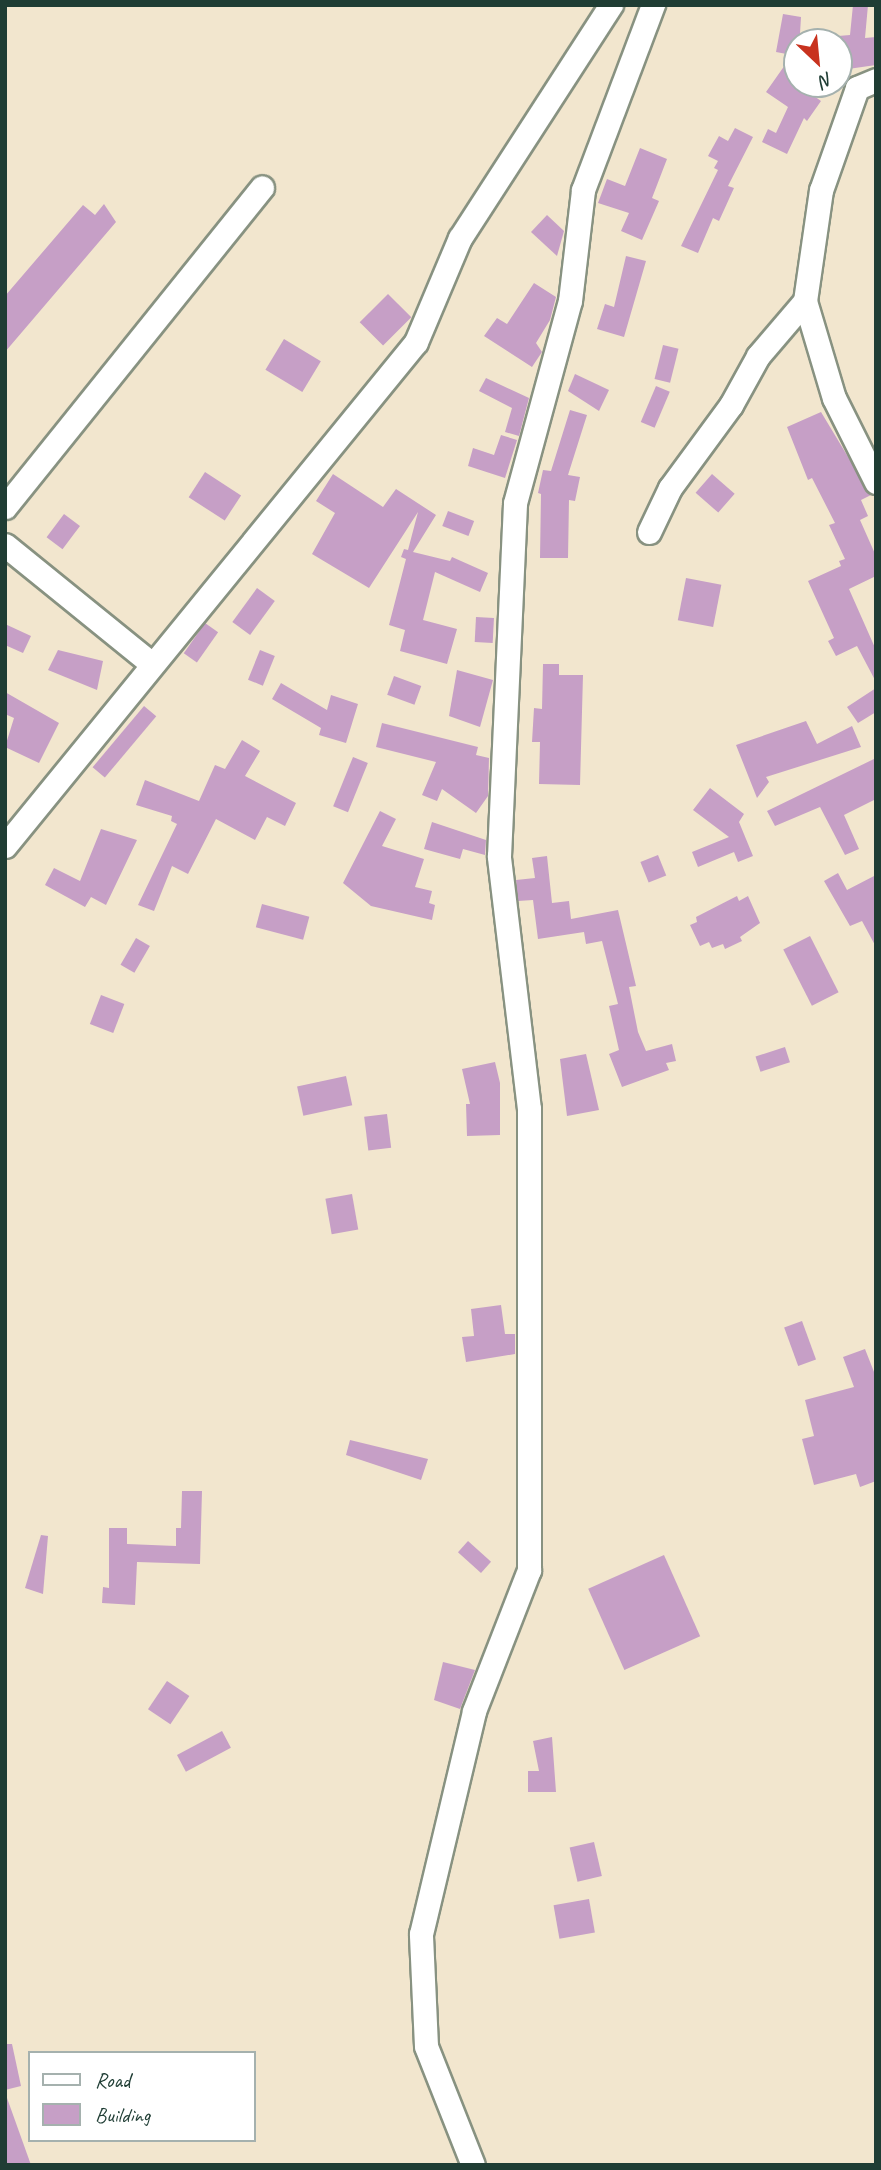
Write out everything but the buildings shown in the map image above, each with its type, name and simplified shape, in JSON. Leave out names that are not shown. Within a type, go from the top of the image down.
[{"type":"street","points":[[5,846],[416,342],[460,239],[611,5]]},
{"type":"street","points":[[473,2165],[426,2046],[421,1934],[474,1711],[528,1570],[529,1109],[499,856],[514,503],[570,302],[583,190],[653,5]]},
{"type":"street","points":[[876,80],[856,88],[821,190],[806,301],[813,338],[834,398],[876,482]]},
{"type":"street","points":[[5,507],[262,187]]},
{"type":"street","points":[[649,531],[670,488],[731,405],[758,356],[806,301]]},
{"type":"street","points":[[5,545],[152,664]]}]
